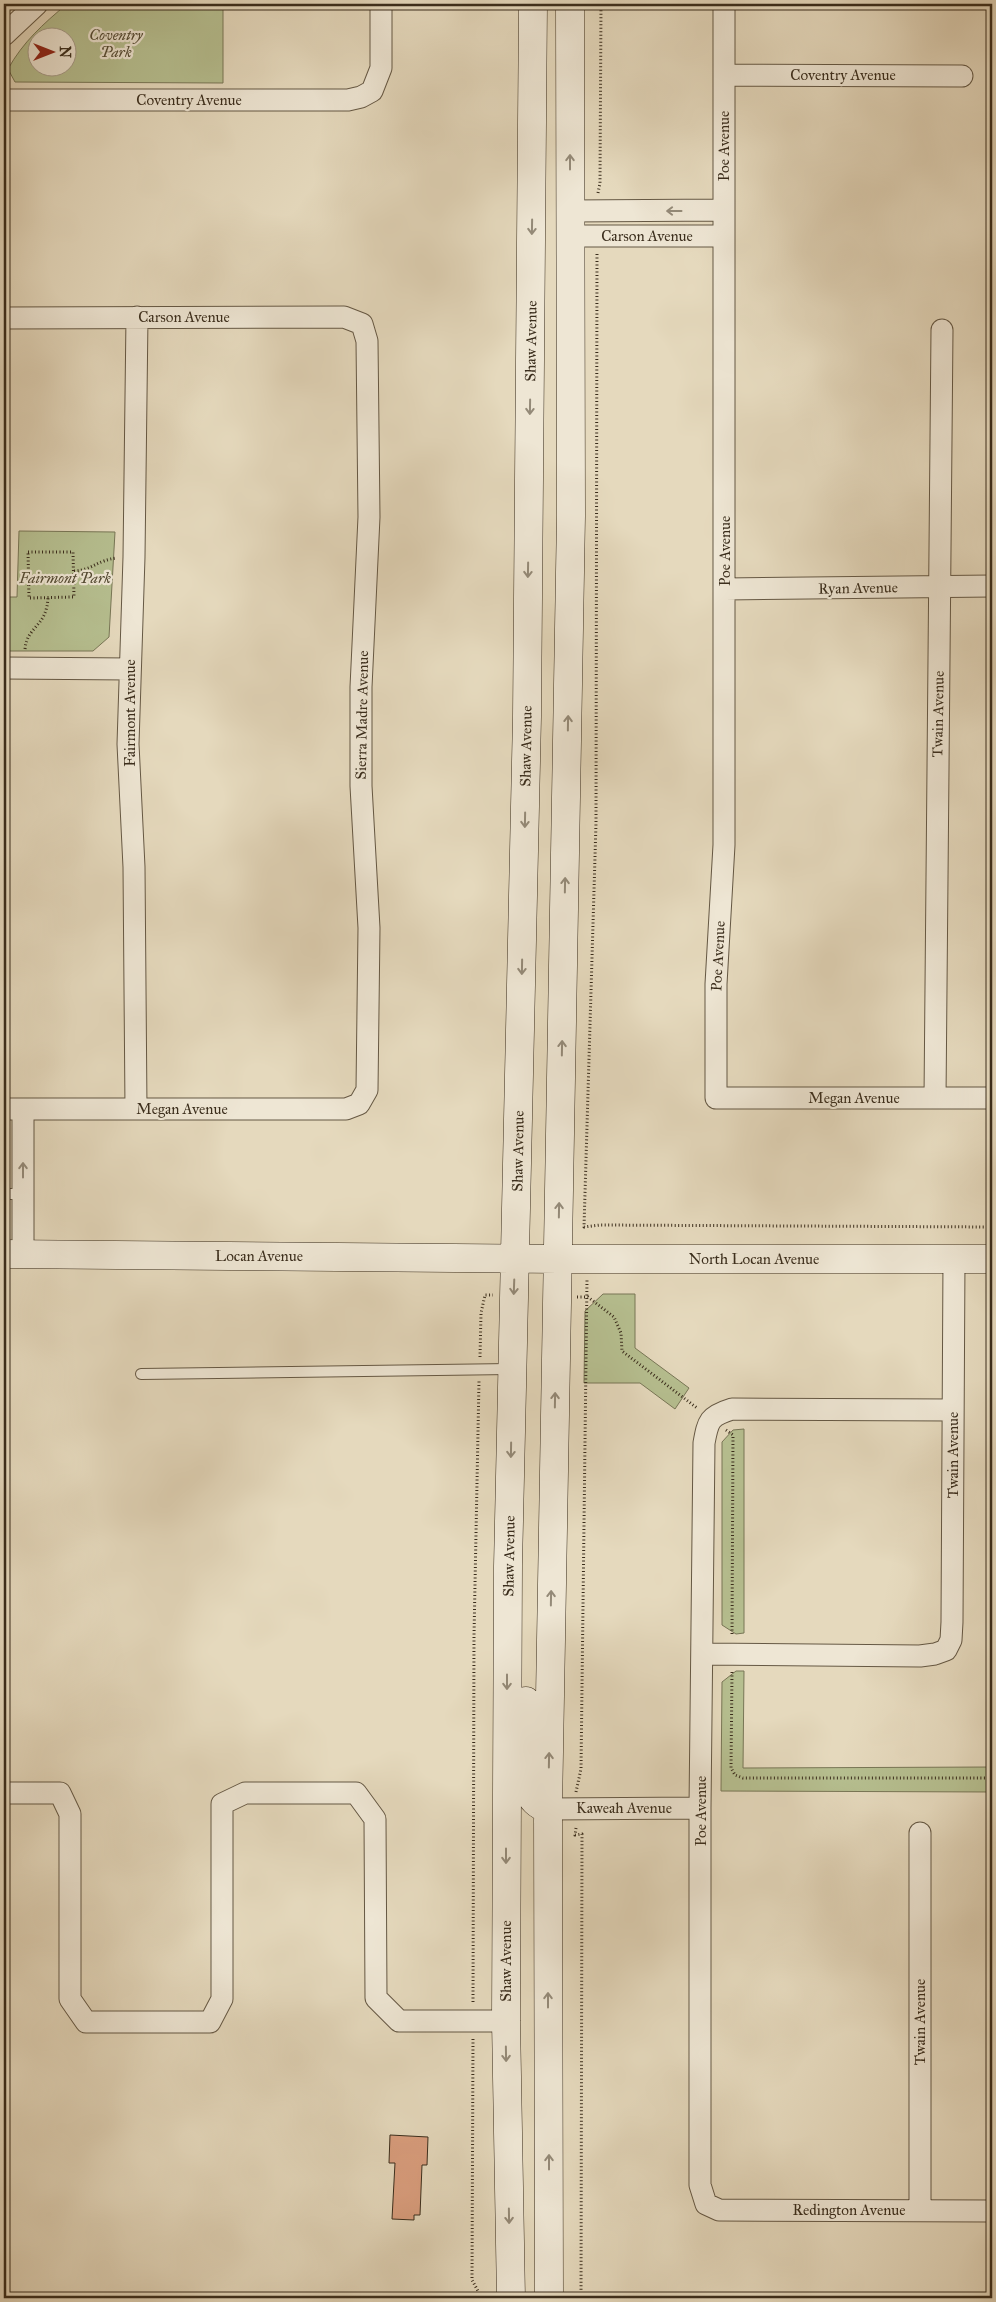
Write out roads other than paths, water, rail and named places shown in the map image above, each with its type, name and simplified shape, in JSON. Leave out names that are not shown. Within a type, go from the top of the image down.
[{"type":"main road","points":[[549,2298],[548,1809],[571,516],[570,4]]},
{"type":"main road","points":[[533,10],[546,59],[548,76],[549,205],[557,225],[570,223]]},
{"type":"main road","name":"Shaw Avenue","points":[[511,2298],[506,2021],[508,1566],[527,717],[533,10]]},
{"type":"main road","name":"Locan Avenue","points":[[13,1254],[515,1258]]},
{"type":"main road","name":"North Locan Avenue","points":[[515,1258],[992,1259]]},
{"type":"main road","points":[[508,1566],[522,1615],[525,1642],[527,1789],[531,1798],[539,1806],[548,1809]]},
{"type":"street","points":[[4,35],[36,4]]},
{"type":"street","name":"Coventry Avenue","points":[[4,100],[348,100],[361,97],[372,91],[381,68],[381,4]]},
{"type":"street","name":"Poe Avenue","points":[[716,1098],[716,984],[724,845],[724,4]]},
{"type":"street","name":"Coventry Avenue","points":[[724,75],[962,76]]},
{"type":"street","name":"Carson Avenue","points":[[570,223],[723,210]]},
{"type":"street","name":"Carson Avenue","points":[[570,223],[724,236]]},
{"type":"street","name":"Fairmont Avenue","points":[[136,1109],[134,867],[128,744],[134,557],[137,317]]},
{"type":"street","name":"Carson Avenue","points":[[4,318],[344,317],[362,324]]},
{"type":"street","name":"Sierra Madre Avenue","points":[[359,1104],[367,1090],[369,928],[361,786],[361,687],[369,517],[367,340],[362,324]]},
{"type":"street","name":"Twain Avenue","points":[[934,1098],[942,330]]},
{"type":"street","name":"Ryan Avenue","points":[[725,589],[992,586]]},
{"type":"street","points":[[4,668],[130,669]]},
{"type":"street","name":"Megan Avenue","points":[[716,1098],[992,1098]]},
{"type":"street","name":"Megan Avenue","points":[[13,1109],[346,1109],[359,1104]]},
{"type":"street","points":[[13,1109],[13,1254]]},
{"type":"street","name":"Twain Avenue","points":[[702,1654],[920,1656],[946,1650],[951,1640],[952,1622],[954,1258]]},
{"type":"street","name":"Poe Avenue","points":[[706,2204],[700,2185],[700,1808],[704,1443],[707,1425],[718,1414],[732,1409],[953,1410]]},
{"type":"street","points":[[4,1793],[60,1793],[70,1814],[70,1999],[86,2022],[210,2022],[222,1999],[222,1804],[245,1793],[356,1793],[375,1819],[376,1998],[398,2021],[506,2021]]},
{"type":"street","name":"Kaweah Avenue","points":[[548,1809],[700,1808]]},
{"type":"street","name":"Twain Avenue","points":[[920,1833],[920,2210]]},
{"type":"street","name":"Redington Avenue","points":[[706,2204],[720,2210],[992,2211]]},
{"type":"lane","points":[[141,1374],[512,1369]]},
{"type":"park label","name":"Coventry Park","points":[[116,44]]},
{"type":"park label","name":"Fairmont Park","points":[[65,578]]}]
